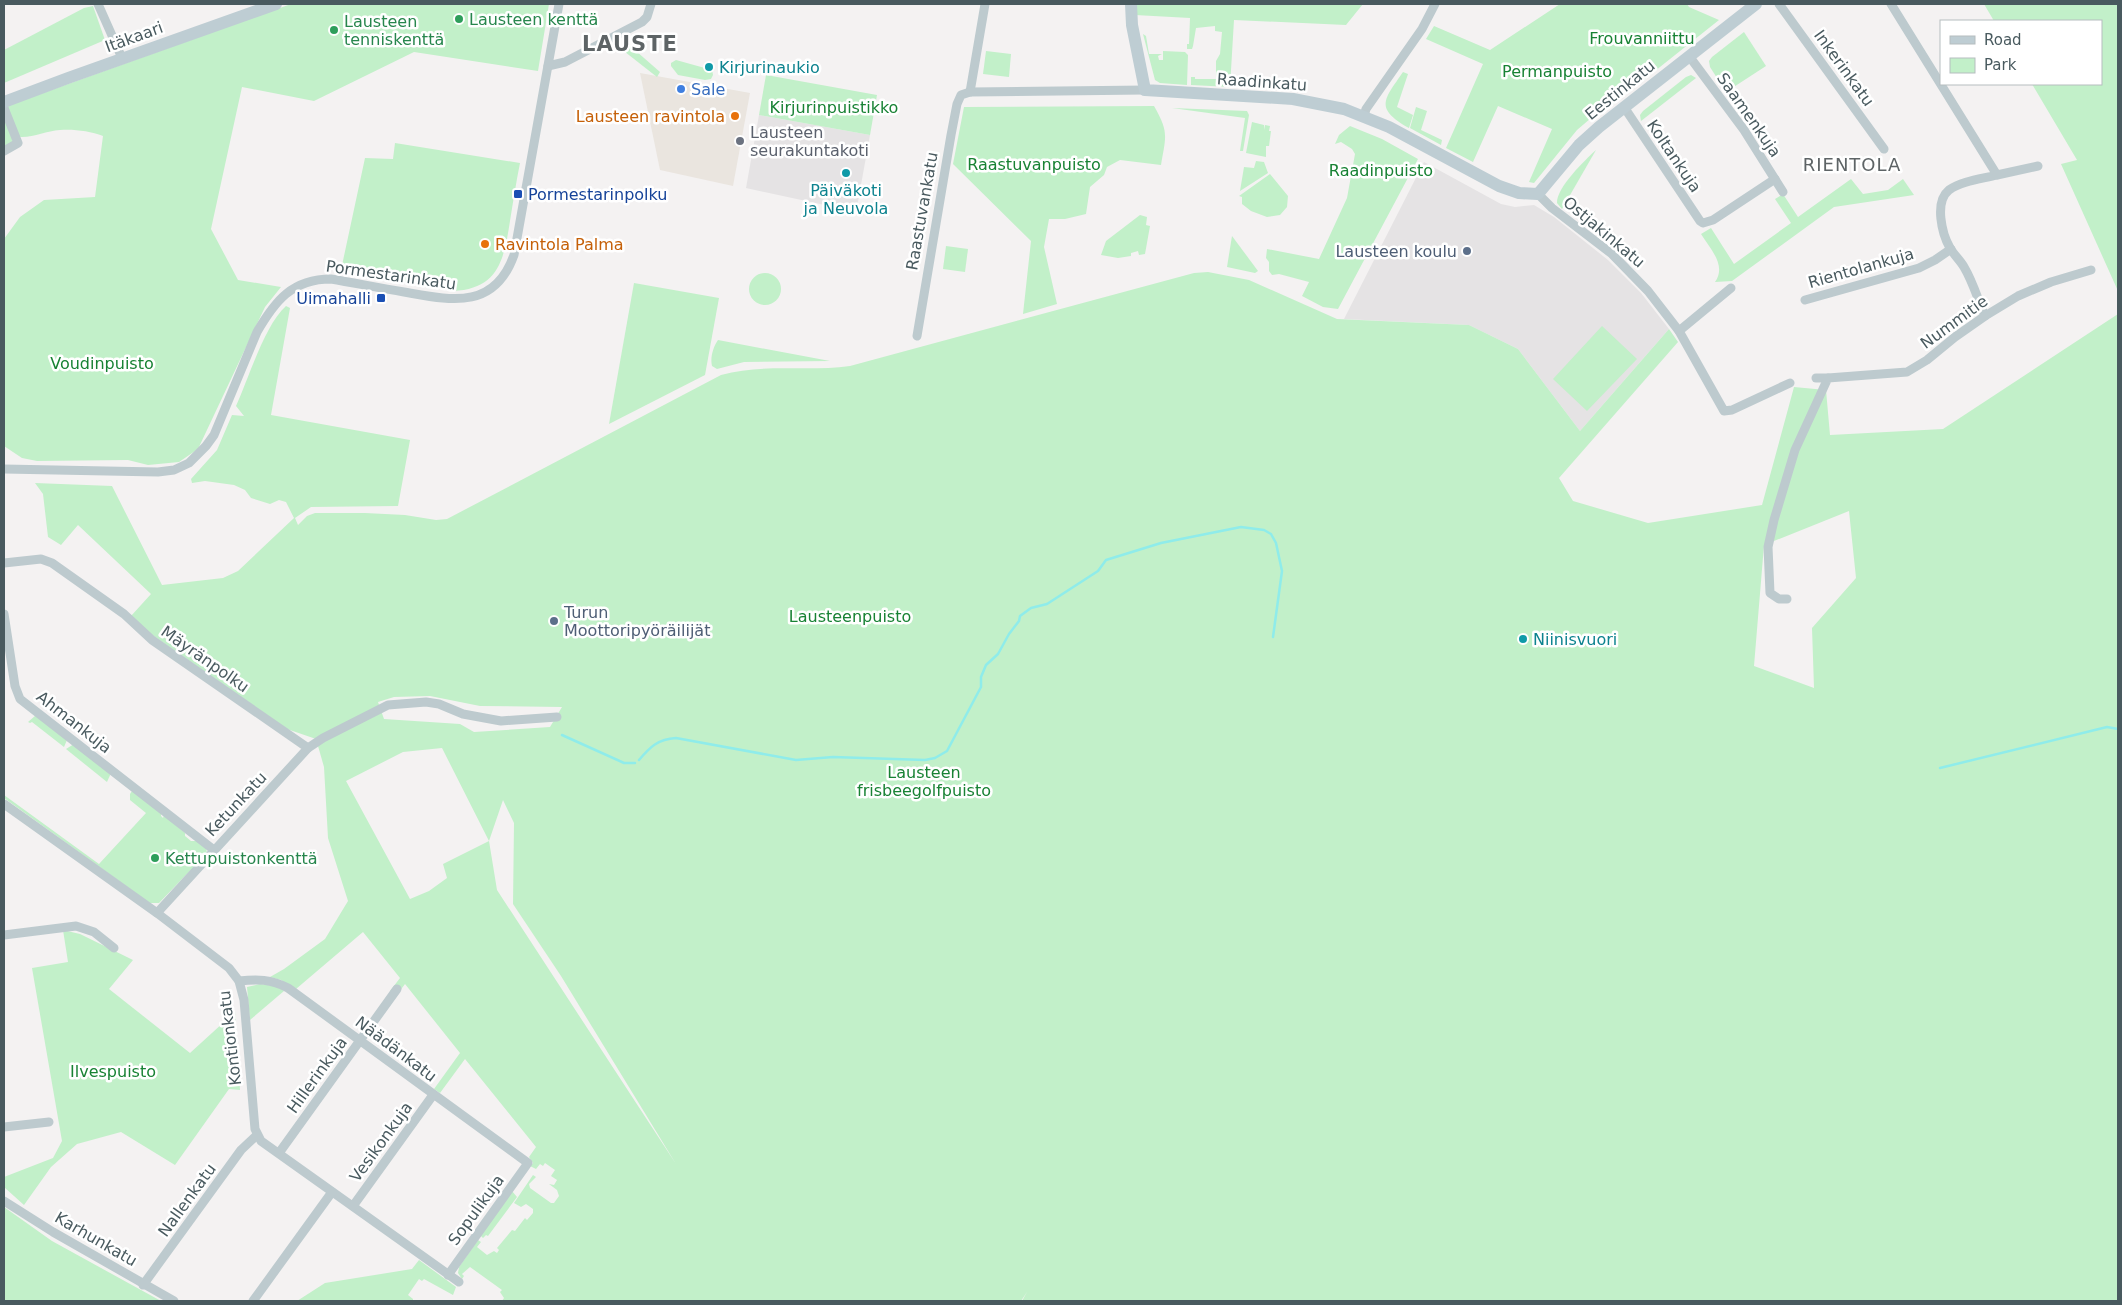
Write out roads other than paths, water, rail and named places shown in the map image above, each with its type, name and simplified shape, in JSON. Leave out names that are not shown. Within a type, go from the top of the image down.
[{"type":"street","points":[[98,4],[122,58]]},
{"type":"street","name":"Itäkaari","points":[[4,102],[276,4]]},
{"type":"street","name":"Pormestarinkatu","points":[[4,470],[158,472],[174,470],[189,463],[200,454],[214,434],[257,332],[268,313],[281,298],[304,283],[316,280],[331,280],[449,300],[467,299],[490,289],[504,276],[514,255],[560,4]]},
{"type":"street","points":[[548,66],[565,62],[642,22],[647,17],[651,4]]},
{"type":"street","name":"Raastuvankatu","points":[[917,336],[957,104],[967,92],[985,4]]},
{"type":"street","points":[[1130,4],[1132,25],[1145,90]]},
{"type":"street","points":[[1364,116],[1366,109],[1422,29],[1435,4]]},
{"type":"street","name":"Eestinkatu","points":[[1538,194],[1579,146],[1624,107],[1756,4]]},
{"type":"street","name":"Inkerinkatu","points":[[1779,4],[1884,150]]},
{"type":"street","points":[[1891,4],[1940,83]]},
{"type":"street","name":"Saamenkuja","points":[[1689,56],[1744,130],[1783,192]]},
{"type":"street","points":[[1941,85],[1997,175]]},
{"type":"street","name":"Raadinkatu","points":[[967,92],[1145,90],[1310,101],[1344,108],[1389,127],[1499,186],[1518,193],[1538,194]]},
{"type":"street","name":"Koltankuja","points":[[1624,107],[1703,223],[1713,220],[1775,179]]},
{"type":"street","points":[[4,108],[18,143],[4,151]]},
{"type":"street","points":[[1985,316],[1964,267],[1951,249],[1942,222],[1941,208],[1944,195],[1960,185],[2038,166]]},
{"type":"street","name":"Ostjakinkatu","points":[[1538,194],[1552,208],[1612,254],[1642,284],[1679,331],[1724,411],[1732,410],[1790,383]]},
{"type":"street","name":"Rientolankuja","points":[[1805,300],[1919,268],[1951,249]]},
{"type":"street","name":"Nummitie","points":[[1816,378],[1907,372],[1927,360],[1985,316],[2034,288],[2092,270]]},
{"type":"street","points":[[1679,331],[1731,288]]},
{"type":"street","points":[[1787,599],[1779,599],[1770,593],[1768,547],[1795,450],[1828,378]]},
{"type":"street","name":"Mäyränpolku","points":[[4,563],[34,559],[46,560],[124,614],[152,640],[308,748]]},
{"type":"street","name":"Ahmankuja","points":[[4,614],[15,686],[20,699],[214,850]]},
{"type":"street","name":"Ketunkatu","points":[[157,913],[308,748],[388,705],[426,702],[439,704],[463,714],[502,721],[557,717]]},
{"type":"street","name":"Kontionkatu","points":[[4,804],[157,913],[229,968],[239,981],[244,1000],[257,1135]]},
{"type":"street","points":[[4,935],[76,926],[94,932],[114,948]]},
{"type":"street","name":"Näädänkatu","points":[[239,981],[265,980],[281,984],[528,1163]]},
{"type":"street","name":"Hillerinkuja","points":[[279,1154],[396,989]]},
{"type":"street","name":"Vesikonkuja","points":[[353,1206],[433,1095]]},
{"type":"street","points":[[4,1127],[49,1122]]},
{"type":"street","points":[[257,1135],[261,1141],[459,1282]]},
{"type":"street","name":"Nallenkatu","points":[[144,1285],[241,1150],[257,1135]]},
{"type":"street","name":"Sopulikuja","points":[[448,1275],[528,1163]]},
{"type":"street","points":[[253,1301],[332,1192]]},
{"type":"street","name":"Karhunkatu","points":[[4,1201],[174,1301]]},
{"type":"waterway","points":[[639,760],[655,744],[676,738],[796,760],[833,757],[925,760],[935,758],[947,751],[981,687],[981,677],[986,665],[998,654],[1019,621],[1020,616],[1031,608],[1047,604],[1098,571],[1106,560],[1161,543],[1241,527],[1264,530],[1271,534],[1276,543],[1282,571],[1273,637]]},
{"type":"waterway","points":[[1940,768],[2107,727],[2118,729]]},
{"type":"waterway","points":[[562,735],[624,763],[635,763]]},
{"type":"place","name":"Lausteen kenttä","points":[[459,19]]},
{"type":"place","name":"Lausteen tenniskenttä","points":[[334,30]]},
{"type":"place","name":"Kirjurinaukio","points":[[709,67]]},
{"type":"place","name":"Sale","points":[[681,89]]},
{"type":"place","name":"Lausteen ravintola","points":[[735,116]]},
{"type":"place","name":"Lausteen seurakuntakoti","points":[[740,141]]},
{"type":"place","name":"Päiväkoti ja Neuvola","points":[[846,173]]},
{"type":"place","name":"Pormestarinpolku","points":[[518,194]]},
{"type":"place","name":"Ravintola Palma","points":[[485,244]]},
{"type":"place","name":"Lausteen koulu","points":[[1467,251]]},
{"type":"place","name":"Uimahalli","points":[[381,298]]},
{"type":"place","name":"Turun Moottoripyöräilijät","points":[[554,621]]},
{"type":"place","name":"Niinisvuori","points":[[1523,639]]},
{"type":"place","name":"Kettupuistonkenttä","points":[[155,858]]},
{"type":"district","name":"LAUSTE","points":[[630,44]]},
{"type":"district","name":"RIENTOLA","points":[[1852,164]]},
{"type":"park label","name":"Frouvanniittu","points":[[1642,38]]},
{"type":"park label","name":"Permanpuisto","points":[[1557,71]]},
{"type":"park label","name":"Kirjurinpuistikko","points":[[834,107]]},
{"type":"park label","name":"Raastuvanpuisto","points":[[1034,164]]},
{"type":"park label","name":"Raadinpuisto","points":[[1381,170]]},
{"type":"park label","name":"Voudinpuisto","points":[[102,363]]},
{"type":"park label","name":"Lausteenpuisto","points":[[850,616]]},
{"type":"park label","name":"Lausteen frisbeegolfpuisto","points":[[924,781]]},
{"type":"park label","name":"Ilvespuisto","points":[[113,1071]]}]
